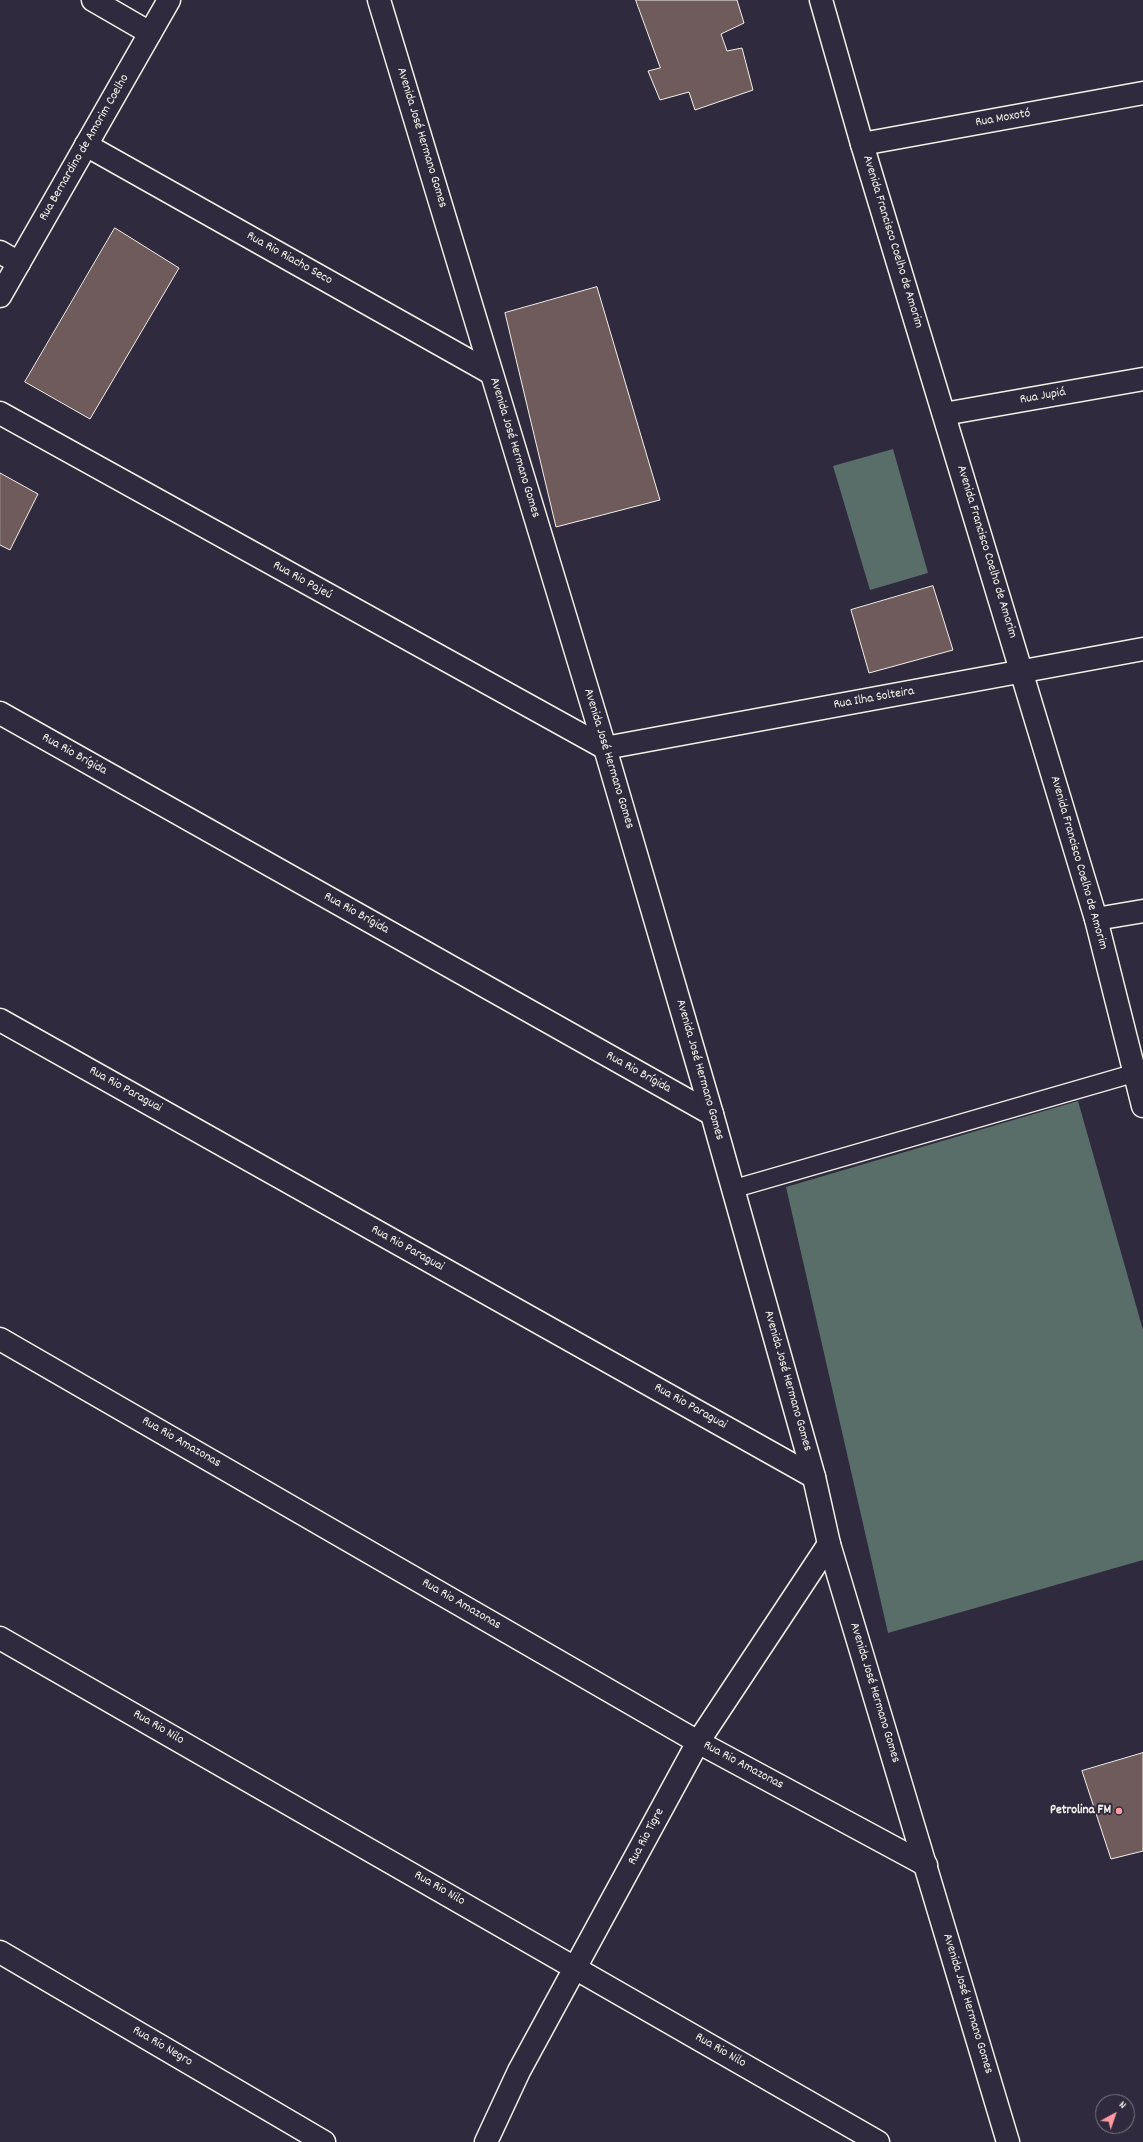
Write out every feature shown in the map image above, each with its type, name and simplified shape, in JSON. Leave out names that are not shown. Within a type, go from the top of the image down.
[{"type":"street","points":[[93,0],[150,33]]},
{"type":"street","name":"Rua Bernardino de Amorim Coelho","points":[[0,296],[169,0]]},
{"type":"street","name":"Avenida José Hermano Gomes","points":[[379,0],[605,748],[712,1114],[814,1477],[829,1544],[1008,2142]]},
{"type":"street","name":"Avenida Francisco Coelho de Amorim","points":[[821,0],[862,144],[1096,919],[1143,1106]]},
{"type":"street","name":"Rua Moxotó","points":[[862,144],[1143,93]]},
{"type":"street","name":"Rua Rio Riacho Seco","points":[[86,145],[491,372]]},
{"type":"street","points":[[0,252],[19,263]]},
{"type":"street","name":"Rua Jupiá","points":[[944,414],[1143,379]]},
{"type":"street","name":"Rua Rio Pajeú","points":[[0,413],[605,748]]},
{"type":"street","name":"Rua Ilha Solteira","points":[[605,748],[1143,649]]},
{"type":"street","name":"Rua Rio Brígida","points":[[0,713],[712,1114]]},
{"type":"street","points":[[1096,919],[1143,911]]},
{"type":"street","name":"Rua Rio Paraguai","points":[[0,1020],[814,1477]]},
{"type":"street","name":"Rua Rio Amazonas","points":[[0,1339],[698,1742],[926,1865]]},
{"type":"street","name":"Rua Rio Tigre","points":[[486,2142],[519,2071],[698,1742],[829,1544]]},
{"type":"street","name":"Rua Rio Nilo","points":[[0,1638],[878,2142]]},
{"type":"street","name":"Rua Rio Negro","points":[[0,1952],[324,2142]]},
{"type":"lane","points":[[733,1189],[1135,1073]]},
{"type":"green space","points":[[893,449],[928,573],[870,590],[833,466]]},
{"type":"green space","points":[[1078,1101],[1143,1330],[1143,1560],[888,1633],[786,1187]]},
{"type":"building","points":[[636,0],[737,0],[744,23],[721,34],[727,51],[742,48],[753,90],[695,110],[689,92],[660,100],[648,71],[660,68]]},
{"type":"building","points":[[115,228],[179,268],[90,419],[25,382]]},
{"type":"building","points":[[597,287],[660,500],[556,527],[505,313]]},
{"type":"building","points":[[0,473],[38,494],[10,550],[0,545]]},
{"type":"building","points":[[933,586],[953,650],[869,673],[851,610]]},
{"type":"building","name":"Petrolina FM","points":[[1143,1753],[1143,1851],[1111,1859],[1082,1771]]},
{"type":"place","name":"Petrolina FM","points":[[1119,1811]]}]
